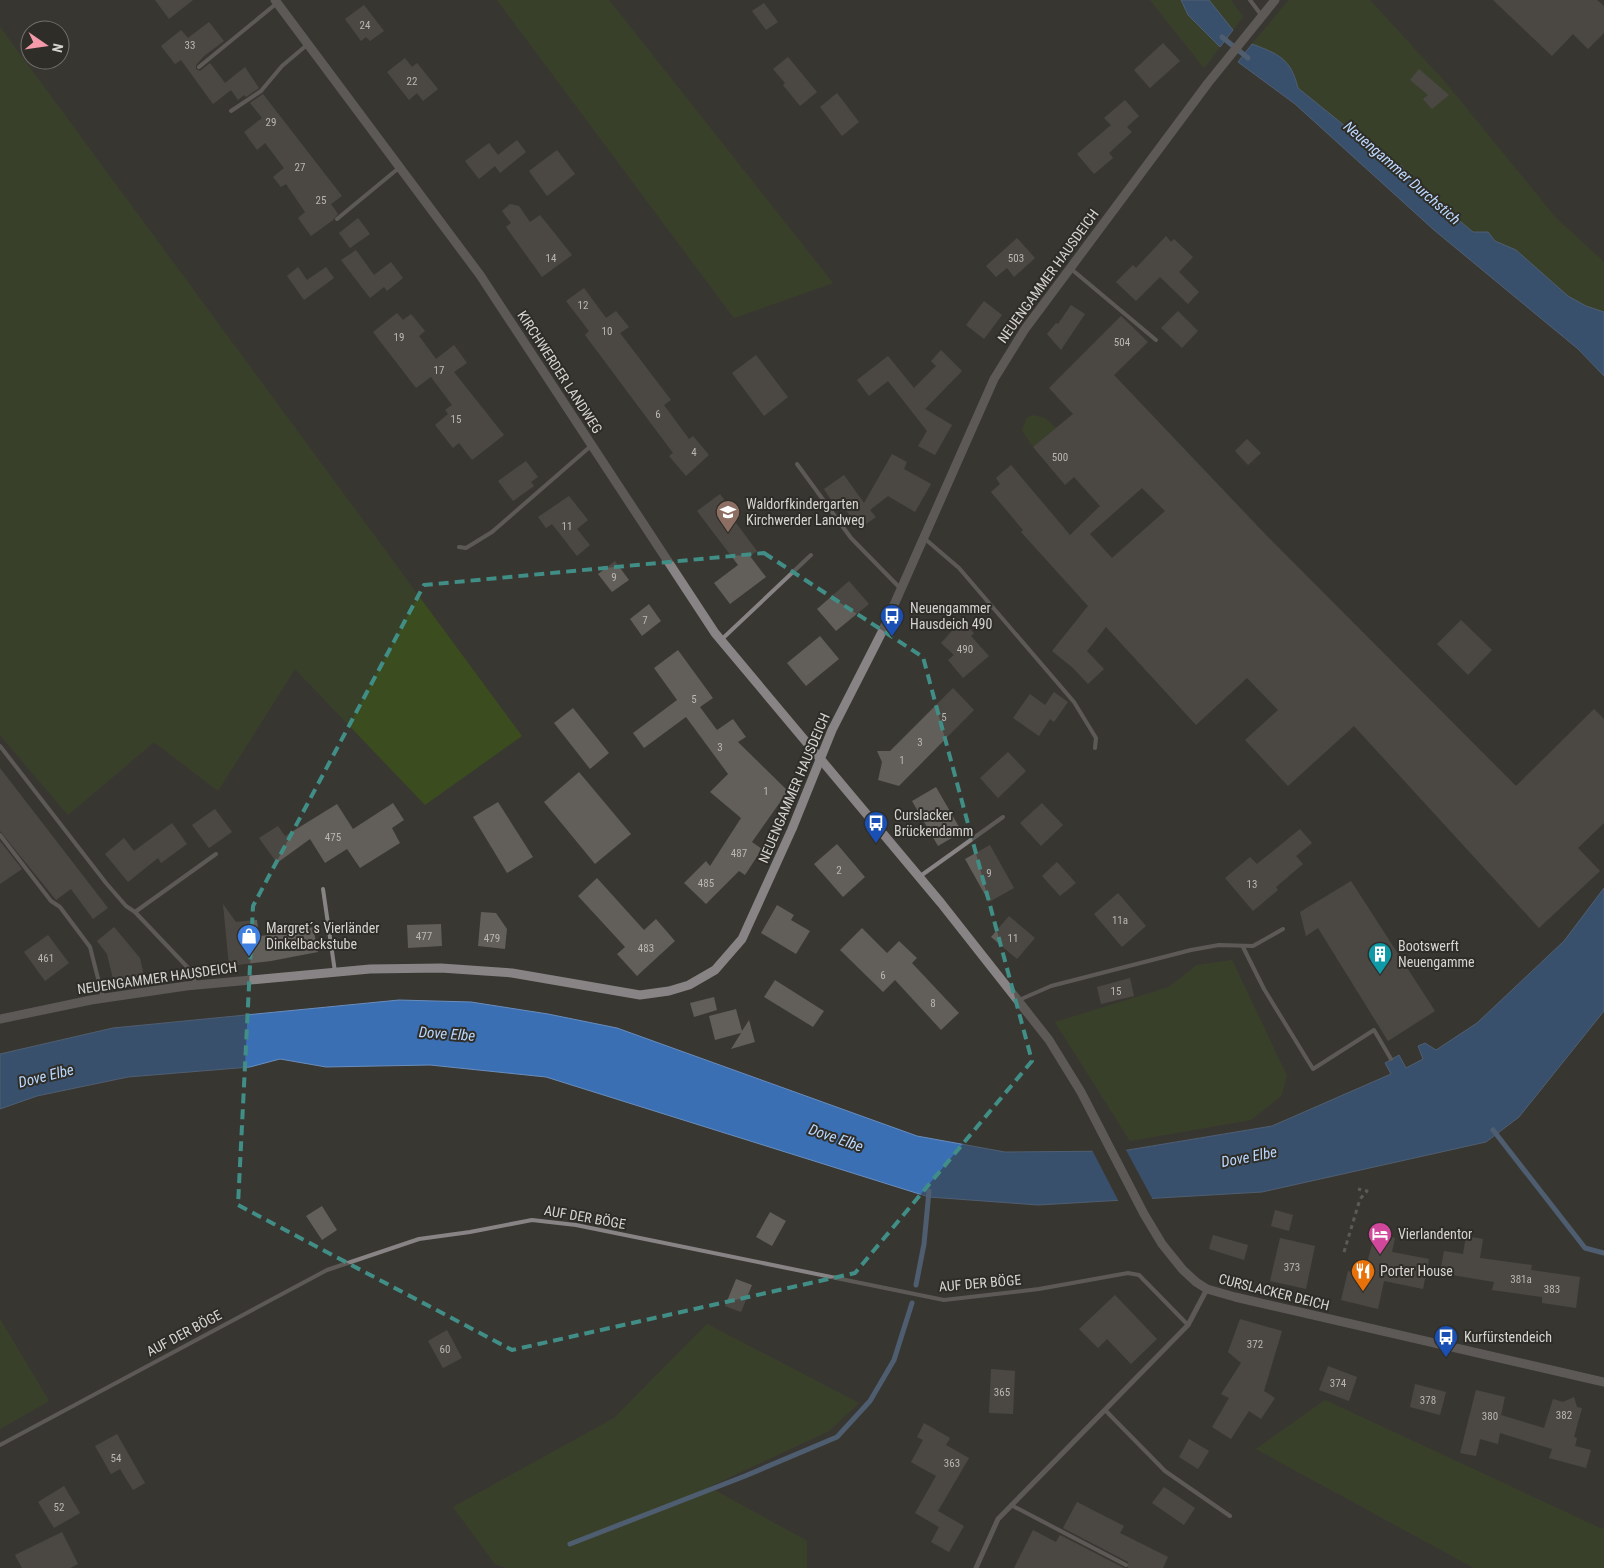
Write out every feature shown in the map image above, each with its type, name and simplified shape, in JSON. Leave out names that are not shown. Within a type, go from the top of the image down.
[{"type":"street","name":"NEUENGAMMER HAUSDEICH","points":[[0,1019],[104,998],[196,985],[335,972],[406,968],[495,972],[640,995],[669,991],[689,985],[714,970],[742,939],[792,829],[832,730],[882,632],[994,379],[1025,328],[1227,60],[1275,0]]},
{"type":"street","name":"KIRCHWERDER LANDWEG","points":[[276,2],[480,275],[721,640],[820,760]]},
{"type":"street","points":[[820,760],[1019,1000],[1049,1040],[1081,1092],[1144,1214],[1162,1244],[1183,1270],[1208,1289]]},
{"type":"street","name":"CURSLACKER DEICH","points":[[976,1568],[998,1519],[1106,1411],[1188,1325],[1208,1289],[1293,1311],[1604,1382]]},
{"type":"lane","points":[[1250,0],[1262,16]]},
{"type":"lane","points":[[199,67],[276,2]]},
{"type":"lane","points":[[231,111],[261,92],[282,66],[308,44]]},
{"type":"lane","points":[[337,218],[400,167]]},
{"type":"lane","points":[[1070,268],[1156,340]]},
{"type":"lane","points":[[459,547],[466,548],[492,532],[592,445]]},
{"type":"lane","points":[[797,464],[851,538],[901,589]]},
{"type":"lane","points":[[924,538],[959,568],[1074,702],[1096,738],[1095,748]]},
{"type":"lane","points":[[721,640],[811,555]]},
{"type":"lane","points":[[0,746],[106,883],[126,906],[135,912],[191,971],[196,985]]},
{"type":"lane","points":[[919,878],[1003,817]]},
{"type":"lane","points":[[0,835],[51,901],[60,907],[90,947],[104,998]]},
{"type":"lane","points":[[135,912],[216,854]]},
{"type":"lane","points":[[323,889],[335,972]]},
{"type":"lane","points":[[1019,1000],[1050,986],[1192,950],[1219,945],[1253,946],[1283,929]]},
{"type":"lane","points":[[1243,947],[1264,990],[1313,1069],[1374,1030],[1392,1059]]},
{"type":"lane","name":"AUF DER BÖGE","points":[[0,1446],[327,1270],[419,1239],[532,1220],[585,1227],[944,1300],[1039,1289],[1128,1273],[1139,1276],[1188,1325]]},
{"type":"lane","points":[[1106,1411],[1165,1471],[1230,1516]]},
{"type":"lane","points":[[1011,1505],[1126,1565]]},
{"type":"path","points":[[1344,1252],[1360,1198],[1367,1191],[1358,1189]]},
{"type":"highlighted area","points":[[764,553],[923,657],[1032,1061],[855,1273],[512,1350],[238,1205],[253,906],[424,585]]},
{"type":"green space","points":[[497,0],[609,0],[833,283],[734,318]]},
{"type":"green space","points":[[1150,0],[1181,0],[1188,15],[1220,47],[1204,68]]},
{"type":"green space","points":[[1209,0],[1231,0],[1243,17],[1233,30]]},
{"type":"green space","points":[[1289,0],[1370,0],[1445,82],[1556,218],[1604,262],[1604,312],[1586,306],[1568,296],[1516,250],[1495,241],[1488,232],[1473,232],[1407,177],[1402,166],[1393,165],[1298,88],[1294,72],[1252,44]]},
{"type":"green space","points":[[0,27],[20,54],[20,70],[32,70],[522,736],[425,805],[295,669],[218,791],[154,742],[68,815],[0,735]]},
{"type":"green space","points":[[1032,415],[1045,418],[1056,428],[1033,447],[1022,430],[1027,418]]},
{"type":"green space","points":[[1232,960],[1287,1076],[1281,1096],[1251,1120],[1130,1141],[1055,1022],[1169,987],[1197,965]]},
{"type":"green space","points":[[0,1319],[49,1401],[0,1429]]},
{"type":"green space","points":[[707,1324],[859,1403],[829,1431],[709,1487],[807,1541],[807,1568],[507,1568],[495,1564],[453,1507],[614,1418]]},
{"type":"green space","points":[[1325,1400],[1602,1529],[1604,1526],[1604,1568],[1474,1568],[1256,1449]]},
{"type":"water","points":[[1181,0],[1209,0],[1233,30],[1220,47],[1188,15]]},
{"type":"water","points":[[1252,44],[1270,51],[1282,59],[1292,70],[1298,88],[1393,165],[1402,166],[1407,177],[1473,232],[1488,232],[1495,241],[1516,250],[1568,296],[1586,306],[1604,312],[1604,376],[1578,349],[1434,230],[1295,104],[1238,62]]},
{"type":"water","name":"Dove Elbe","points":[[1604,888],[1604,1011],[1519,1117],[1486,1142],[1262,1192],[1038,1205],[929,1197],[546,1077],[430,1065],[326,1067],[280,1059],[250,1067],[128,1077],[37,1096],[0,1109],[0,1054],[113,1028],[399,1000],[471,1002],[548,1014],[617,1028],[917,1136],[1005,1152],[1122,1151],[1272,1126],[1391,1074],[1385,1063],[1399,1055],[1406,1068],[1423,1059],[1418,1046],[1425,1043],[1436,1050],[1477,1023],[1564,941]]},
{"type":"pier","points":[[1091,1148],[1125,1148],[1154,1202],[1120,1204]]},
{"type":"building","points":[[155,0],[193,0],[169,19]]},
{"type":"building","points":[[1493,0],[1597,0],[1604,6],[1604,33],[1588,49],[1573,34],[1552,56]]},
{"type":"building","points":[[764,3],[778,22],[766,30],[752,11]]},
{"type":"building","points":[[364,5],[384,31],[370,41],[366,37],[361,41],[345,19]]},
{"type":"building","points":[[209,22],[224,41],[204,56],[196,65],[196,69],[200,71],[210,63],[225,83],[245,67],[259,88],[246,97],[244,95],[238,100],[231,90],[213,104],[181,60],[175,64],[161,46],[181,30],[188,38]]},
{"type":"building","points":[[1163,43],[1180,61],[1150,88],[1134,70]]},
{"type":"building","points":[[788,57],[817,92],[800,106],[773,69]]},
{"type":"building","points":[[405,58],[412,67],[417,63],[438,89],[423,101],[417,93],[409,100],[387,72]]},
{"type":"building","points":[[1419,69],[1449,95],[1432,109],[1423,99],[1428,95],[1410,80]]},
{"type":"building","points":[[837,93],[859,122],[842,136],[820,107]]},
{"type":"building","points":[[263,94],[342,196],[331,204],[338,214],[311,236],[298,218],[305,212],[286,184],[281,187],[273,177],[284,168],[265,143],[257,150],[244,132],[262,118],[250,103]]},
{"type":"building","points":[[1125,100],[1139,116],[1127,127],[1132,132],[1109,153],[1113,158],[1094,174],[1077,154],[1111,125],[1104,118]]},
{"type":"building","points":[[517,140],[526,152],[500,173],[495,166],[479,179],[465,161],[489,143],[498,155]]},
{"type":"building","points":[[557,150],[575,174],[547,196],[529,171]]},
{"type":"building","points":[[510,204],[519,206],[530,222],[540,215],[572,255],[542,277],[506,227],[511,223],[502,211]]},
{"type":"building","points":[[358,218],[370,234],[350,248],[339,233]]},
{"type":"building","points":[[1166,236],[1171,242],[1174,239],[1193,257],[1179,272],[1199,292],[1188,304],[1160,277],[1136,301],[1116,282],[1133,265],[1136,268]]},
{"type":"building","points":[[1017,238],[1035,258],[1014,277],[1007,268],[996,277],[986,266]]},
{"type":"building","points":[[356,250],[374,275],[391,262],[403,278],[387,291],[384,287],[370,298],[341,260]]},
{"type":"building","points":[[298,267],[307,280],[326,267],[334,278],[304,300],[287,276]]},
{"type":"building","points":[[584,288],[606,318],[616,311],[629,327],[620,333],[671,400],[664,405],[689,439],[693,436],[709,455],[686,476],[669,456],[673,453],[585,335],[589,331],[566,301]]},
{"type":"building","points":[[984,301],[1002,315],[984,339],[966,325]]},
{"type":"building","points":[[1071,305],[1085,314],[1061,350],[1047,334],[1056,323],[1058,324]]},
{"type":"building","points":[[1178,311],[1198,331],[1182,348],[1161,328]]},
{"type":"building","points":[[397,313],[403,320],[411,314],[425,331],[419,336],[436,359],[454,345],[467,363],[454,372],[504,435],[472,460],[459,443],[453,448],[435,425],[448,414],[445,410],[452,405],[431,377],[416,388],[373,332]]},
{"type":"building","points":[[1121,316],[1148,342],[1114,375],[1267,536],[1516,786],[1594,709],[1604,719],[1604,823],[1578,848],[1600,871],[1539,928],[1354,726],[1288,786],[1245,740],[1278,710],[1247,678],[1196,725],[1106,627],[1087,651],[1104,669],[1088,684],[1073,668],[1052,651],[1088,606],[1021,532],[1023,530],[991,492],[1000,484],[996,478],[1011,465],[1070,535],[1100,506],[1074,477],[1065,485],[1033,447],[1073,414],[1049,388]],"holes":[[[1142,488],[1165,511],[1112,558],[1090,534]]]},
{"type":"building","points":[[941,350],[962,371],[925,409],[952,425],[935,455],[918,446],[927,431],[888,381],[869,396],[857,380],[888,356],[914,388],[936,366],[931,361]]},
{"type":"building","points":[[756,355],[788,397],[764,416],[732,373]]},
{"type":"building","points":[[1247,439],[1261,453],[1248,465],[1235,451]]},
{"type":"building","points":[[892,454],[907,462],[904,469],[931,484],[915,512],[888,496],[870,510],[876,517],[859,529],[839,500],[833,503],[824,489],[844,475],[864,503]]},
{"type":"building","points":[[526,461],[538,477],[531,482],[534,486],[513,501],[498,481]]},
{"type":"building","name":"Waldorfkindergarten Kirchwerder Landweg","points":[[720,494],[733,512],[730,515],[757,551],[750,556],[766,577],[730,604],[714,583],[738,565],[697,511]]},
{"type":"building","points":[[569,496],[588,520],[577,529],[590,545],[577,556],[552,524],[546,528],[538,517]]},
{"type":"building","points":[[615,561],[629,580],[612,592],[598,574]]},
{"type":"building","points":[[849,581],[869,604],[836,631],[817,609]]},
{"type":"building","points":[[649,604],[661,621],[642,636],[630,619]]},
{"type":"building","points":[[1461,620],[1492,650],[1468,675],[1437,644]]},
{"type":"building","points":[[961,621],[974,633],[971,636],[989,656],[963,678],[948,660],[954,655],[941,643]]},
{"type":"building","points":[[820,636],[839,659],[806,686],[787,663]]},
{"type":"building","points":[[678,650],[713,698],[700,707],[717,730],[733,719],[746,737],[738,742],[788,791],[752,842],[762,849],[745,875],[739,871],[706,904],[684,883],[706,861],[710,866],[741,818],[710,792],[728,774],[686,717],[644,748],[633,733],[677,700],[654,668]]},
{"type":"building","points":[[953,688],[974,710],[899,786],[878,780],[882,762],[877,751],[890,751]]},
{"type":"building","points":[[1054,692],[1068,702],[1054,722],[1050,719],[1039,736],[1013,718],[1030,694],[1045,705]]},
{"type":"building","points":[[573,708],[609,753],[590,769],[554,723]]},
{"type":"building","points":[[1008,752],[1026,771],[998,798],[980,778]]},
{"type":"building","points":[[0,768],[108,908],[93,919],[71,889],[56,900],[0,831]]},
{"type":"building","points":[[579,772],[631,834],[595,864],[544,802]]},
{"type":"building","points":[[936,787],[962,832],[938,846],[912,801]]},
{"type":"building","points":[[498,802],[533,857],[507,873],[473,817]]},
{"type":"building","points":[[393,803],[404,820],[392,828],[400,843],[360,868],[347,849],[325,863],[310,839],[277,863],[259,838],[278,826],[285,836],[337,804],[353,829]]},
{"type":"building","points":[[1042,803],[1063,825],[1041,846],[1020,823]]},
{"type":"building","points":[[215,809],[232,832],[209,848],[192,825]]},
{"type":"building","points":[[172,823],[187,844],[161,863],[158,858],[128,882],[105,854],[124,838],[134,851]]},
{"type":"building","points":[[1300,829],[1312,843],[1296,856],[1303,864],[1276,887],[1278,890],[1253,911],[1225,878],[1250,857],[1257,864]]},
{"type":"building","points":[[0,841],[22,869],[0,884]]},
{"type":"building","points":[[837,844],[865,877],[843,897],[814,864]]},
{"type":"building","points":[[990,845],[1014,888],[989,902],[965,859]]},
{"type":"building","points":[[1057,862],[1076,883],[1060,896],[1042,876]]},
{"type":"building","points":[[597,878],[644,930],[656,919],[675,941],[637,976],[617,954],[625,947],[578,896]]},
{"type":"building","name":"Bootswerft Neuengamme","points":[[1351,881],[1435,1011],[1388,1041],[1318,928],[1306,936],[1300,912]]},
{"type":"building","points":[[1118,893],[1146,926],[1122,947],[1094,914]]},
{"type":"building","points":[[223,904],[236,922],[257,920],[259,936],[289,933],[313,927],[318,952],[271,961],[229,966]]},
{"type":"building","points":[[777,905],[794,915],[791,920],[810,931],[796,954],[761,933]]},
{"type":"building","points":[[481,912],[496,913],[507,929],[505,949],[478,946]]},
{"type":"building","points":[[1009,916],[1035,938],[1017,959],[991,937]]},
{"type":"building","points":[[441,924],[442,946],[408,948],[407,925]]},
{"type":"building","points":[[114,927],[140,958],[144,976],[114,983],[107,954],[97,941]]},
{"type":"building","points":[[862,928],[887,953],[899,941],[917,958],[912,963],[959,1013],[941,1030],[895,980],[883,992],[840,950]]},
{"type":"building","points":[[48,935],[69,963],[45,981],[24,952]]},
{"type":"building","points":[[1130,978],[1134,996],[1101,1004],[1097,987]]},
{"type":"building","points":[[775,980],[824,1011],[813,1027],[764,997]]},
{"type":"building","points":[[714,997],[717,1010],[694,1017],[690,1003]]},
{"type":"building","points":[[736,1009],[742,1031],[749,1020],[755,1042],[731,1049],[741,1033],[715,1040],[709,1016]]},
{"type":"building","points":[[322,1206],[337,1230],[322,1240],[306,1216]]},
{"type":"building","points":[[1275,1210],[1293,1215],[1289,1231],[1271,1226]]},
{"type":"building","points":[[770,1212],[786,1221],[772,1246],[756,1237]]},
{"type":"building","name":"Vierlandentor","points":[[1375,1233],[1395,1238],[1392,1252],[1429,1259],[1423,1289],[1384,1281],[1378,1309],[1341,1300],[1348,1271],[1364,1275]]},
{"type":"building","points":[[1213,1235],[1248,1245],[1244,1260],[1209,1249]]},
{"type":"building","points":[[1466,1236],[1483,1239],[1480,1258],[1532,1265],[1531,1270],[1580,1277],[1576,1308],[1542,1303],[1542,1297],[1492,1290],[1494,1282],[1440,1273],[1444,1251],[1463,1254]]},
{"type":"building","points":[[1280,1238],[1315,1246],[1306,1289],[1270,1281]]},
{"type":"building","points":[[736,1279],[752,1285],[741,1312],[725,1306]]},
{"type":"building","points":[[1115,1295],[1157,1339],[1131,1364],[1107,1339],[1098,1348],[1079,1329]]},
{"type":"building","points":[[1240,1319],[1282,1331],[1264,1391],[1275,1398],[1261,1419],[1249,1411],[1231,1439],[1212,1427],[1229,1398],[1221,1394],[1241,1363],[1228,1352]]},
{"type":"building","points":[[447,1330],[462,1358],[443,1368],[428,1341]]},
{"type":"building","points":[[1328,1366],[1357,1377],[1349,1401],[1319,1390]]},
{"type":"building","points":[[991,1369],[1015,1371],[1013,1414],[989,1413]]},
{"type":"building","points":[[1415,1384],[1446,1392],[1440,1415],[1410,1407]]},
{"type":"building","points":[[1476,1390],[1505,1397],[1501,1415],[1544,1428],[1553,1399],[1563,1402],[1574,1397],[1577,1407],[1582,1408],[1574,1437],[1577,1438],[1575,1446],[1591,1450],[1586,1468],[1549,1458],[1552,1449],[1500,1433],[1498,1444],[1480,1439],[1476,1456],[1460,1453]]},
{"type":"building","points":[[924,1423],[950,1438],[946,1445],[969,1458],[938,1511],[964,1526],[949,1552],[931,1542],[939,1527],[915,1513],[936,1476],[911,1462],[923,1440],[917,1437]]},
{"type":"building","points":[[117,1434],[145,1483],[133,1490],[120,1469],[111,1474],[95,1446]]},
{"type":"building","points":[[1189,1439],[1209,1451],[1198,1469],[1179,1457]]},
{"type":"building","points":[[64,1486],[80,1513],[54,1528],[38,1502]]},
{"type":"building","points":[[1164,1487],[1195,1508],[1184,1525],[1152,1503]]},
{"type":"building","points":[[1077,1502],[1124,1526],[1120,1533],[1168,1557],[1163,1568],[1128,1568],[1128,1562],[1063,1528]]},
{"type":"building","points":[[1033,1530],[1056,1542],[1060,1535],[1124,1568],[1014,1568]]},
{"type":"building","points":[[62,1532],[78,1564],[70,1568],[22,1568],[15,1555]]},
{"type":"waterway","name":"Neuengammer Durchstich","points":[[1222,37],[1248,58]]},
{"type":"waterway","points":[[1493,1130],[1585,1248],[1604,1253]]},
{"type":"waterway","points":[[916,1285],[924,1244],[929,1191]]},
{"type":"waterway","points":[[570,1544],[745,1476],[837,1437],[870,1401],[894,1360],[912,1303]]},
{"type":"place","name":"Waldorfkindergarten Kirchwerder Landweg","points":[[728,533]]},
{"type":"place","name":"Neuengammer Hausdeich 490","points":[[892,637]]},
{"type":"place","name":"Curslacker Brückendamm","points":[[876,844]]},
{"type":"place","name":"Margret´s Vierländer Dinkelbackstube","points":[[249,957]]},
{"type":"place","name":"Bootswerft Neuengamme","points":[[1380,975]]},
{"type":"place","name":"Vierlandentor","points":[[1380,1255]]},
{"type":"place","name":"Porter House","points":[[1363,1292]]},
{"type":"place","name":"Kurfürstendeich","points":[[1446,1358]]}]
